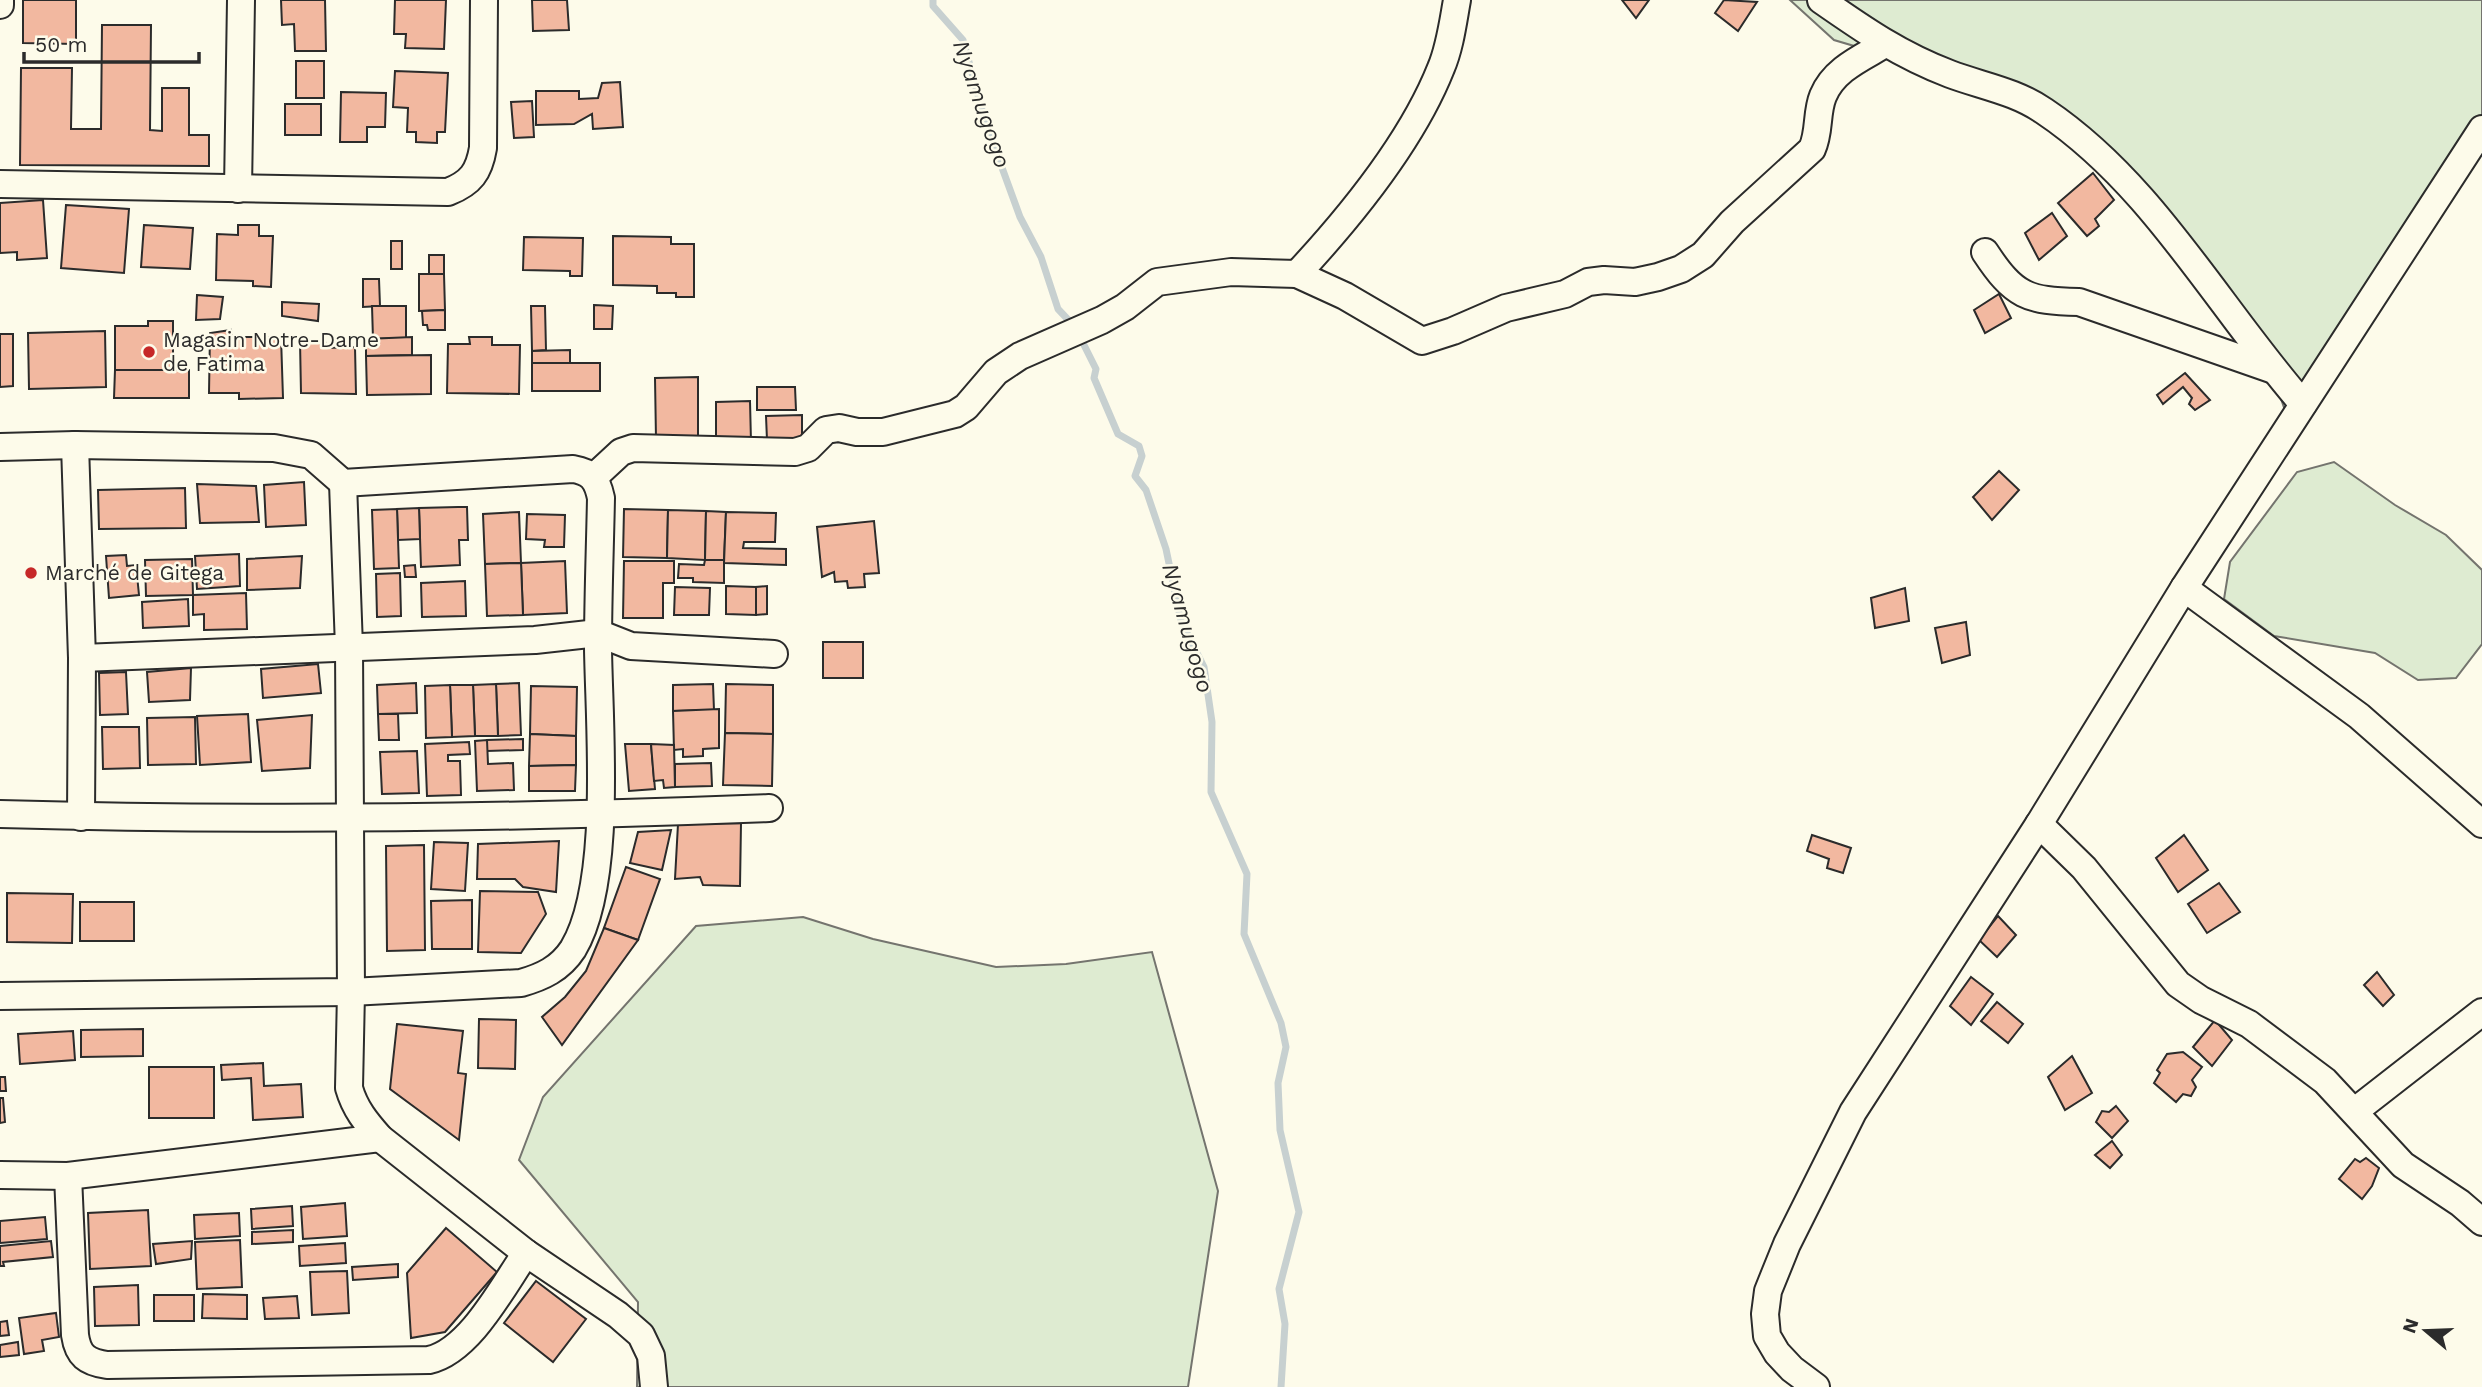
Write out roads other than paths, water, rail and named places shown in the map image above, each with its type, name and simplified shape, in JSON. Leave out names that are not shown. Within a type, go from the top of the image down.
[{"type":"street","points":[[0,0],[0,5]]},
{"type":"street","points":[[238,189],[241,0]]},
{"type":"street","points":[[0,184],[448,192],[472,179],[480,165],[483,148],[485,0]]},
{"type":"street","points":[[1297,274],[1340,229],[1381,172],[1420,110],[1442,66],[1457,0]]},
{"type":"street","points":[[1821,0],[1885,44],[1948,73],[2013,93],[2044,111],[2083,141],[2151,208],[2271,369],[2303,404]]},
{"type":"street","points":[[594,477],[621,453],[633,447],[795,452],[808,448],[826,430],[839,428],[857,432],[883,432],[955,414],[966,407],[996,372],[1020,356],[1102,320],[1125,307],[1157,282],[1231,272],[1297,274],[1345,296],[1422,341],[1506,308],[1565,294],[1588,282],[1635,282],[1658,278],[1681,269],[1703,255],[1732,222],[1812,149],[1818,136],[1822,96],[1839,71],[1885,44]]},
{"type":"street","points":[[1816,1387],[1792,1369],[1777,1353],[1767,1336],[1765,1314],[1768,1291],[1776,1267],[1853,1112],[2039,824],[2184,588],[2482,129]]},
{"type":"street","points":[[1985,252],[1998,271],[2027,296],[2046,301],[2078,302],[2271,369]]},
{"type":"street","points":[[75,445],[82,658],[81,817]]},
{"type":"street","points":[[0,447],[75,445],[284,449],[311,455],[343,483],[349,647],[349,1088],[354,1104],[380,1138],[526,1252],[618,1315],[642,1335],[652,1356],[654,1387]]},
{"type":"street","points":[[0,996],[351,992],[521,983],[543,977],[558,967],[573,949],[586,919],[594,887],[600,815],[598,633],[601,498],[594,477],[572,468],[343,483]]},
{"type":"street","points":[[2184,588],[2359,716],[2482,824]]},
{"type":"street","points":[[82,658],[536,640],[598,633],[631,646],[774,654]]},
{"type":"street","points":[[0,814],[81,817],[348,817],[600,815],[769,808]]},
{"type":"street","points":[[2039,824],[2084,869],[2178,984],[2201,1000],[2249,1024],[2325,1082],[2403,1165],[2460,1203],[2482,1222]]},
{"type":"street","points":[[2355,1111],[2482,1012]]},
{"type":"street","points":[[0,1175],[68,1176],[380,1138]]},
{"type":"street","points":[[68,1176],[75,1335],[80,1354],[91,1363],[107,1365],[429,1360],[441,1357],[452,1351],[470,1334],[526,1252]]},
{"type":"waterway","name":"Nyamugogo","points":[[933,0],[933,6],[963,40],[985,121],[1020,217],[1041,257],[1058,309],[1074,326]]},
{"type":"waterway","name":"Nyamugogo","points":[[1080,337],[1096,369],[1094,378],[1118,434],[1139,446],[1142,456],[1135,476],[1146,490],[1166,549],[1181,621],[1204,667],[1212,722],[1211,792],[1247,874],[1244,934],[1281,1023],[1286,1047],[1278,1083],[1280,1130],[1299,1212],[1279,1289],[1285,1324],[1281,1387]]},
{"type":"place","name":"Magasin Notre-Dame de Fatima","points":[[149,352]]},
{"type":"place","name":"Marché de Gitega","points":[[31,573]]}]
